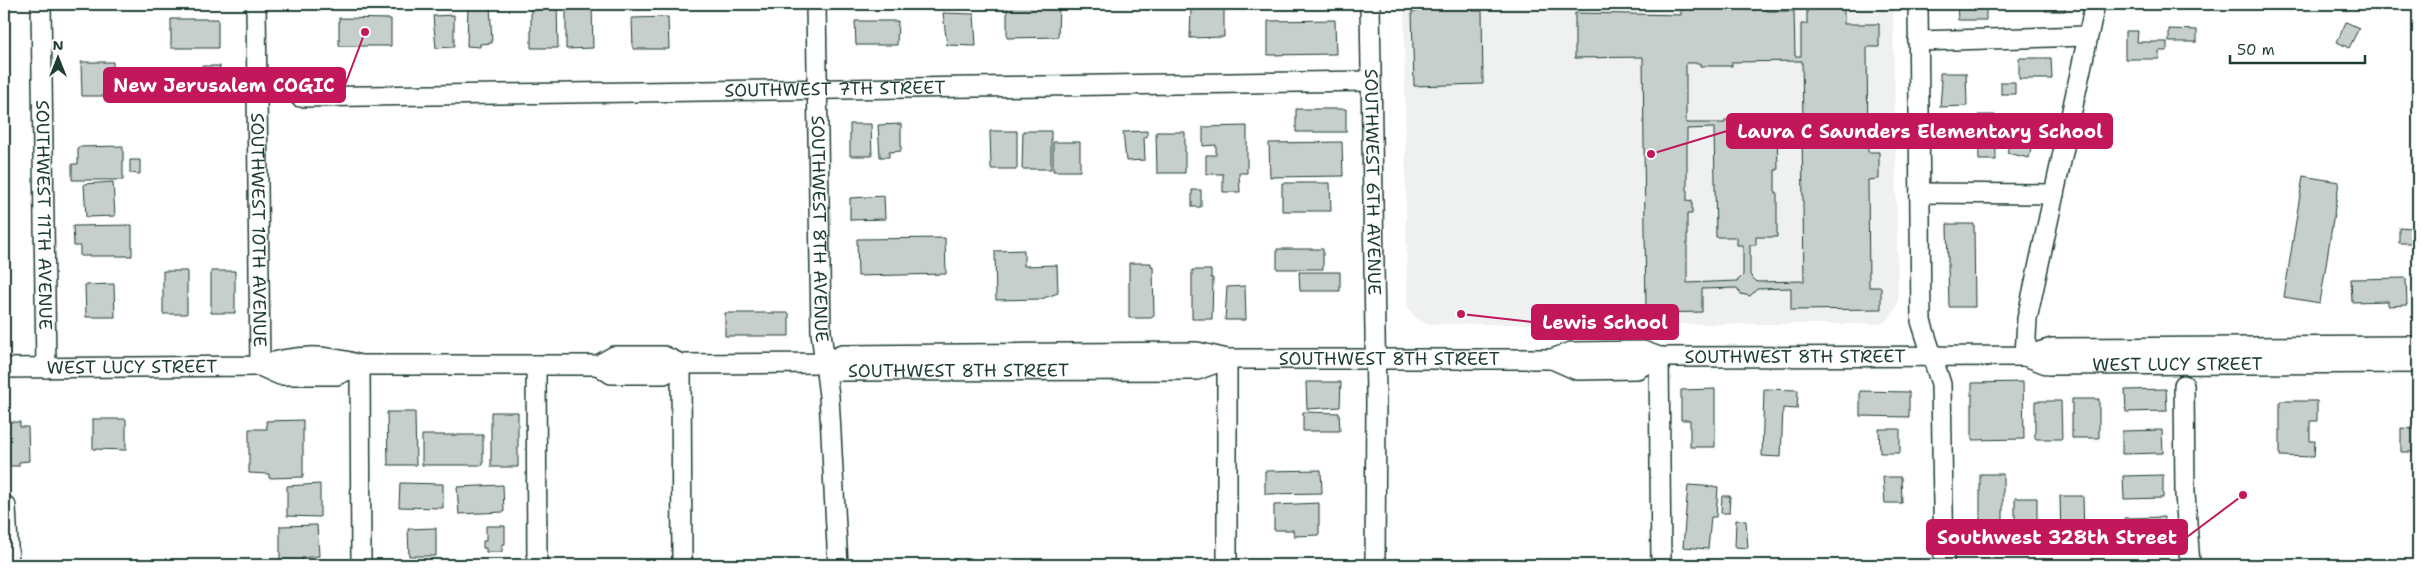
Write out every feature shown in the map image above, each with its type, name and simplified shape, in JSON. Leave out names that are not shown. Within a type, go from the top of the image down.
[{"type":"street","name":"SOUTHWEST 11TH AVENUE","points":[[41,4],[46,368]]},
{"type":"street","name":"SOUTHWEST 10TH AVENUE","points":[[256,4],[260,366]]},
{"type":"street","name":"SOUTHWEST 8TH AVENUE","points":[[816,4],[821,332],[829,396],[838,565]]},
{"type":"street","name":"SOUTHWEST 6TH AVENUE","points":[[1370,4],[1375,359],[1375,565]]},
{"type":"street","points":[[1918,4],[1921,321],[1941,384],[1944,565]]},
{"type":"street","points":[[2025,356],[2027,319],[2095,4]]},
{"type":"street","points":[[1918,41],[2087,36]]},
{"type":"street","name":"SOUTHWEST 7TH STREET","points":[[300,97],[1370,81]]},
{"type":"street","points":[[1920,192],[2054,194]]},
{"type":"street","name":"WEST LUCY STREET","points":[[1932,357],[2025,356],[2052,348],[2418,346]]},
{"type":"street","name":"SOUTHWEST 8TH STREET","points":[[825,363],[842,355],[1197,352],[1227,360],[1552,359],[1571,352],[1643,351],[1659,357],[1932,357]]},
{"type":"street","name":"WEST LUCY STREET","points":[[4,368],[260,366],[285,357],[335,357],[360,366],[598,365],[614,356],[664,356],[681,364],[825,363]]},
{"type":"street","name":"WEST LUCY STREET","points":[[2025,356],[2049,365],[2418,363]]},
{"type":"street","points":[[1659,357],[1661,565]]},
{"type":"street","points":[[1227,360],[1227,565]]},
{"type":"street","points":[[681,364],[682,565]]},
{"type":"street","points":[[536,365],[537,565]]},
{"type":"street","points":[[360,366],[361,565]]},
{"type":"street","points":[[2184,385],[2185,494],[2190,565]]},
{"type":"street","points":[[4,506],[6,506],[9,565]]},
{"type":"shaded area","points":[[1404,4],[1893,4],[1898,302],[1894,312],[1889,319],[1880,324],[1426,324],[1414,316],[1407,305]]},
{"type":"building","points":[[177,4],[217,4],[217,6],[177,7]]},
{"type":"building","points":[[468,4],[490,4],[492,43],[480,44],[480,47],[467,46]]},
{"type":"building","points":[[531,4],[557,4],[558,48],[531,48]]},
{"type":"building","points":[[566,4],[592,4],[593,48],[566,49]]},
{"type":"building","points":[[855,4],[881,4],[880,8],[855,8]]},
{"type":"building","points":[[1007,4],[1059,4],[1058,37],[1007,38]]},
{"type":"building","points":[[1418,4],[1472,4],[1473,11],[1482,11],[1483,84],[1414,86],[1412,11],[1418,11]]},
{"type":"building","points":[[1957,4],[1986,4],[1986,20],[1958,20]]},
{"type":"building","points":[[2045,4],[2065,4],[2065,11],[2045,11]]},
{"type":"building","points":[[1756,7],[1767,7],[1767,11],[1794,11],[1795,56],[1801,56],[1801,24],[1807,24],[1807,8],[1844,7],[1844,24],[1879,24],[1879,47],[1867,47],[1868,152],[1879,152],[1879,179],[1868,180],[1869,287],[1881,287],[1881,309],[1791,310],[1791,288],[1757,289],[1750,296],[1741,294],[1737,288],[1702,289],[1702,312],[1646,313],[1643,57],[1575,58],[1575,13],[1681,15],[1681,8],[1756,10]],"holes":[[[1802,61],[1803,121],[1725,120],[1725,123],[1686,123],[1686,63],[1700,63],[1700,66],[1732,66],[1732,62]],[[1714,128],[1716,237],[1737,237],[1737,245],[1743,245],[1743,275],[1737,281],[1687,283],[1687,214],[1692,214],[1692,200],[1687,201],[1687,129]],[[1777,128],[1802,128],[1804,281],[1757,282],[1750,275],[1750,245],[1756,245],[1756,237],[1777,237],[1775,170],[1778,170]]]},
{"type":"building","points":[[1191,9],[1224,9],[1224,37],[1190,38]]},
{"type":"building","points":[[943,13],[974,14],[976,46],[947,45]]},
{"type":"building","points":[[454,15],[454,47],[436,48],[433,16]]},
{"type":"building","points":[[668,17],[669,49],[633,49],[632,18]]},
{"type":"building","points":[[339,18],[391,19],[391,46],[339,46]]},
{"type":"building","points":[[171,19],[218,19],[218,48],[171,48]]},
{"type":"building","points":[[1335,20],[1336,54],[1268,55],[1268,21]]},
{"type":"building","points":[[855,21],[898,21],[897,45],[856,45]]},
{"type":"building","points":[[2346,22],[2359,28],[2349,48],[2337,42]]},
{"type":"building","points":[[2169,29],[2197,30],[2197,42],[2169,42]]},
{"type":"building","points":[[2125,31],[2138,31],[2137,42],[2167,42],[2167,51],[2159,51],[2159,59],[2125,59]]},
{"type":"building","points":[[2019,58],[2051,58],[2052,79],[2019,79]]},
{"type":"building","points":[[81,62],[113,62],[113,96],[82,96]]},
{"type":"building","points":[[201,66],[220,66],[220,90],[201,90]]},
{"type":"building","points":[[1940,73],[1966,73],[1967,106],[1940,107],[1942,81],[1940,81]]},
{"type":"building","points":[[2001,82],[2015,82],[2015,94],[2001,94]]},
{"type":"building","points":[[1296,109],[1346,109],[1346,132],[1296,132]]},
{"type":"building","points":[[1978,115],[1995,115],[1996,160],[1979,160]]},
{"type":"building","points":[[850,124],[871,124],[872,156],[850,156]]},
{"type":"building","points":[[901,124],[901,151],[889,152],[889,157],[880,157],[878,125]]},
{"type":"building","points":[[1247,126],[1247,173],[1239,173],[1240,192],[1223,192],[1223,174],[1206,174],[1206,155],[1216,155],[1216,145],[1203,146],[1203,127]]},
{"type":"building","points":[[990,131],[1017,131],[1017,169],[991,169]]},
{"type":"building","points":[[1023,131],[1051,131],[1051,169],[1022,169]]},
{"type":"building","points":[[1147,131],[1147,137],[1144,137],[1145,160],[1126,161],[1123,132]]},
{"type":"building","points":[[2012,131],[2034,135],[2029,158],[2007,153]]},
{"type":"building","points":[[1156,132],[1185,132],[1185,173],[1157,173]]},
{"type":"building","points":[[1053,142],[1080,142],[1080,171],[1053,171]]},
{"type":"building","points":[[1342,142],[1343,176],[1270,177],[1269,143]]},
{"type":"building","points":[[123,146],[123,180],[72,180],[72,164],[78,164],[78,147]]},
{"type":"building","points":[[130,160],[140,160],[140,174],[130,173]]},
{"type":"building","points":[[2303,176],[2339,182],[2320,303],[2284,297]]},
{"type":"building","points":[[113,182],[115,216],[86,217],[84,184]]},
{"type":"building","points":[[1282,183],[1330,183],[1331,211],[1282,211]]},
{"type":"building","points":[[1192,190],[1201,190],[1201,207],[1192,207]]},
{"type":"building","points":[[884,196],[885,219],[850,220],[850,198]]},
{"type":"building","points":[[1947,224],[1974,224],[1975,307],[1949,307]]},
{"type":"building","points":[[132,225],[132,256],[80,256],[80,246],[74,246],[73,226]]},
{"type":"building","points":[[2399,227],[2413,228],[2413,243],[2399,243]]},
{"type":"building","points":[[945,238],[946,274],[858,276],[857,239]]},
{"type":"building","points":[[1277,249],[1323,249],[1323,269],[1277,269]]},
{"type":"building","points":[[1024,250],[1024,266],[1057,265],[1058,293],[1041,299],[996,300],[995,251]]},
{"type":"building","points":[[1129,263],[1151,263],[1151,266],[1153,266],[1154,316],[1151,318],[1129,318]]},
{"type":"building","points":[[1192,270],[1211,270],[1211,278],[1213,278],[1212,319],[1192,319]]},
{"type":"building","points":[[163,271],[187,271],[187,314],[163,314]]},
{"type":"building","points":[[211,271],[235,271],[235,313],[211,313]]},
{"type":"building","points":[[1299,272],[1340,272],[1340,291],[1300,291]]},
{"type":"building","points":[[2406,278],[2407,305],[2388,306],[2388,301],[2352,302],[2351,279]]},
{"type":"building","points":[[114,284],[115,317],[86,317],[85,285]]},
{"type":"building","points":[[1245,286],[1246,320],[1225,320],[1227,287]]},
{"type":"building","points":[[725,313],[789,313],[789,336],[725,336]]},
{"type":"building","points":[[1306,382],[1341,382],[1340,407],[1307,409]]},
{"type":"building","points":[[2023,382],[2024,439],[1972,440],[1972,383]]},
{"type":"building","points":[[1715,389],[1715,447],[1690,447],[1690,420],[1681,420],[1681,390]]},
{"type":"building","points":[[1764,389],[1798,390],[1797,409],[1783,408],[1781,457],[1762,456]]},
{"type":"building","points":[[2166,389],[2167,411],[2126,412],[2125,390]]},
{"type":"building","points":[[1860,391],[1909,392],[1909,417],[1860,416]]},
{"type":"building","points":[[2072,399],[2099,399],[2099,438],[2072,438]]},
{"type":"building","points":[[2035,401],[2061,401],[2062,439],[2035,439]]},
{"type":"building","points":[[2280,401],[2317,401],[2317,421],[2310,421],[2310,441],[2315,441],[2314,457],[2280,456]]},
{"type":"building","points":[[387,412],[415,412],[416,465],[388,465]]},
{"type":"building","points":[[491,412],[518,412],[518,467],[491,467]]},
{"type":"building","points":[[1303,412],[1339,413],[1340,431],[1303,431]]},
{"type":"building","points":[[2414,414],[2418,414],[2418,452],[2401,452],[2401,428],[2414,429]]},
{"type":"building","points":[[93,419],[126,419],[126,450],[93,449]]},
{"type":"building","points":[[303,420],[303,477],[269,478],[269,474],[249,473],[249,429],[267,429],[266,421]]},
{"type":"building","points":[[4,422],[20,422],[20,427],[28,427],[29,461],[19,462],[19,466],[4,466]]},
{"type":"building","points":[[1879,429],[1900,429],[1900,453],[1880,453]]},
{"type":"building","points":[[2162,430],[2163,453],[2122,454],[2122,431]]},
{"type":"building","points":[[422,435],[483,435],[483,465],[422,465]]},
{"type":"building","points":[[1321,470],[1322,493],[1265,494],[1265,471]]},
{"type":"building","points":[[1980,474],[2003,474],[2003,539],[1980,539]]},
{"type":"building","points":[[2163,475],[2163,498],[2124,499],[2123,476]]},
{"type":"building","points":[[1883,477],[1901,477],[1902,503],[1885,503]]},
{"type":"building","points":[[400,483],[443,484],[443,508],[399,507]]},
{"type":"building","points":[[320,484],[320,517],[287,516],[287,486]]},
{"type":"building","points":[[503,485],[504,512],[459,514],[457,487]]},
{"type":"building","points":[[1688,485],[1718,487],[1716,517],[1711,517],[1708,549],[1683,547]]},
{"type":"building","points":[[1722,496],[1730,496],[1729,513],[1721,513]]},
{"type":"building","points":[[2060,496],[2083,496],[2084,539],[2061,540]]},
{"type":"building","points":[[2015,498],[2037,498],[2037,540],[2015,540]]},
{"type":"building","points":[[1319,503],[1319,535],[1294,536],[1293,530],[1274,530],[1274,505]]},
{"type":"building","points":[[2164,517],[2165,540],[2124,541],[2124,518]]},
{"type":"building","points":[[1736,520],[1746,521],[1748,548],[1735,547]]},
{"type":"building","points":[[317,525],[319,556],[302,558],[302,565],[280,565],[280,526]]},
{"type":"building","points":[[486,526],[505,526],[505,544],[502,544],[502,552],[486,552],[486,548],[483,548],[483,541],[486,541]]},
{"type":"building","points":[[436,528],[436,556],[409,556],[408,529]]},
{"type":"building","points":[[428,562],[428,565],[394,565],[394,563]]},
{"type":"place","name":"New Jerusalem COGIC","points":[[365,32]]},
{"type":"place","name":"Laura C Saunders Elementary School","points":[[1651,154]]},
{"type":"place","name":"Lewis School","points":[[1461,314]]},
{"type":"place","name":"Southwest 328th Street","points":[[2243,495]]}]
